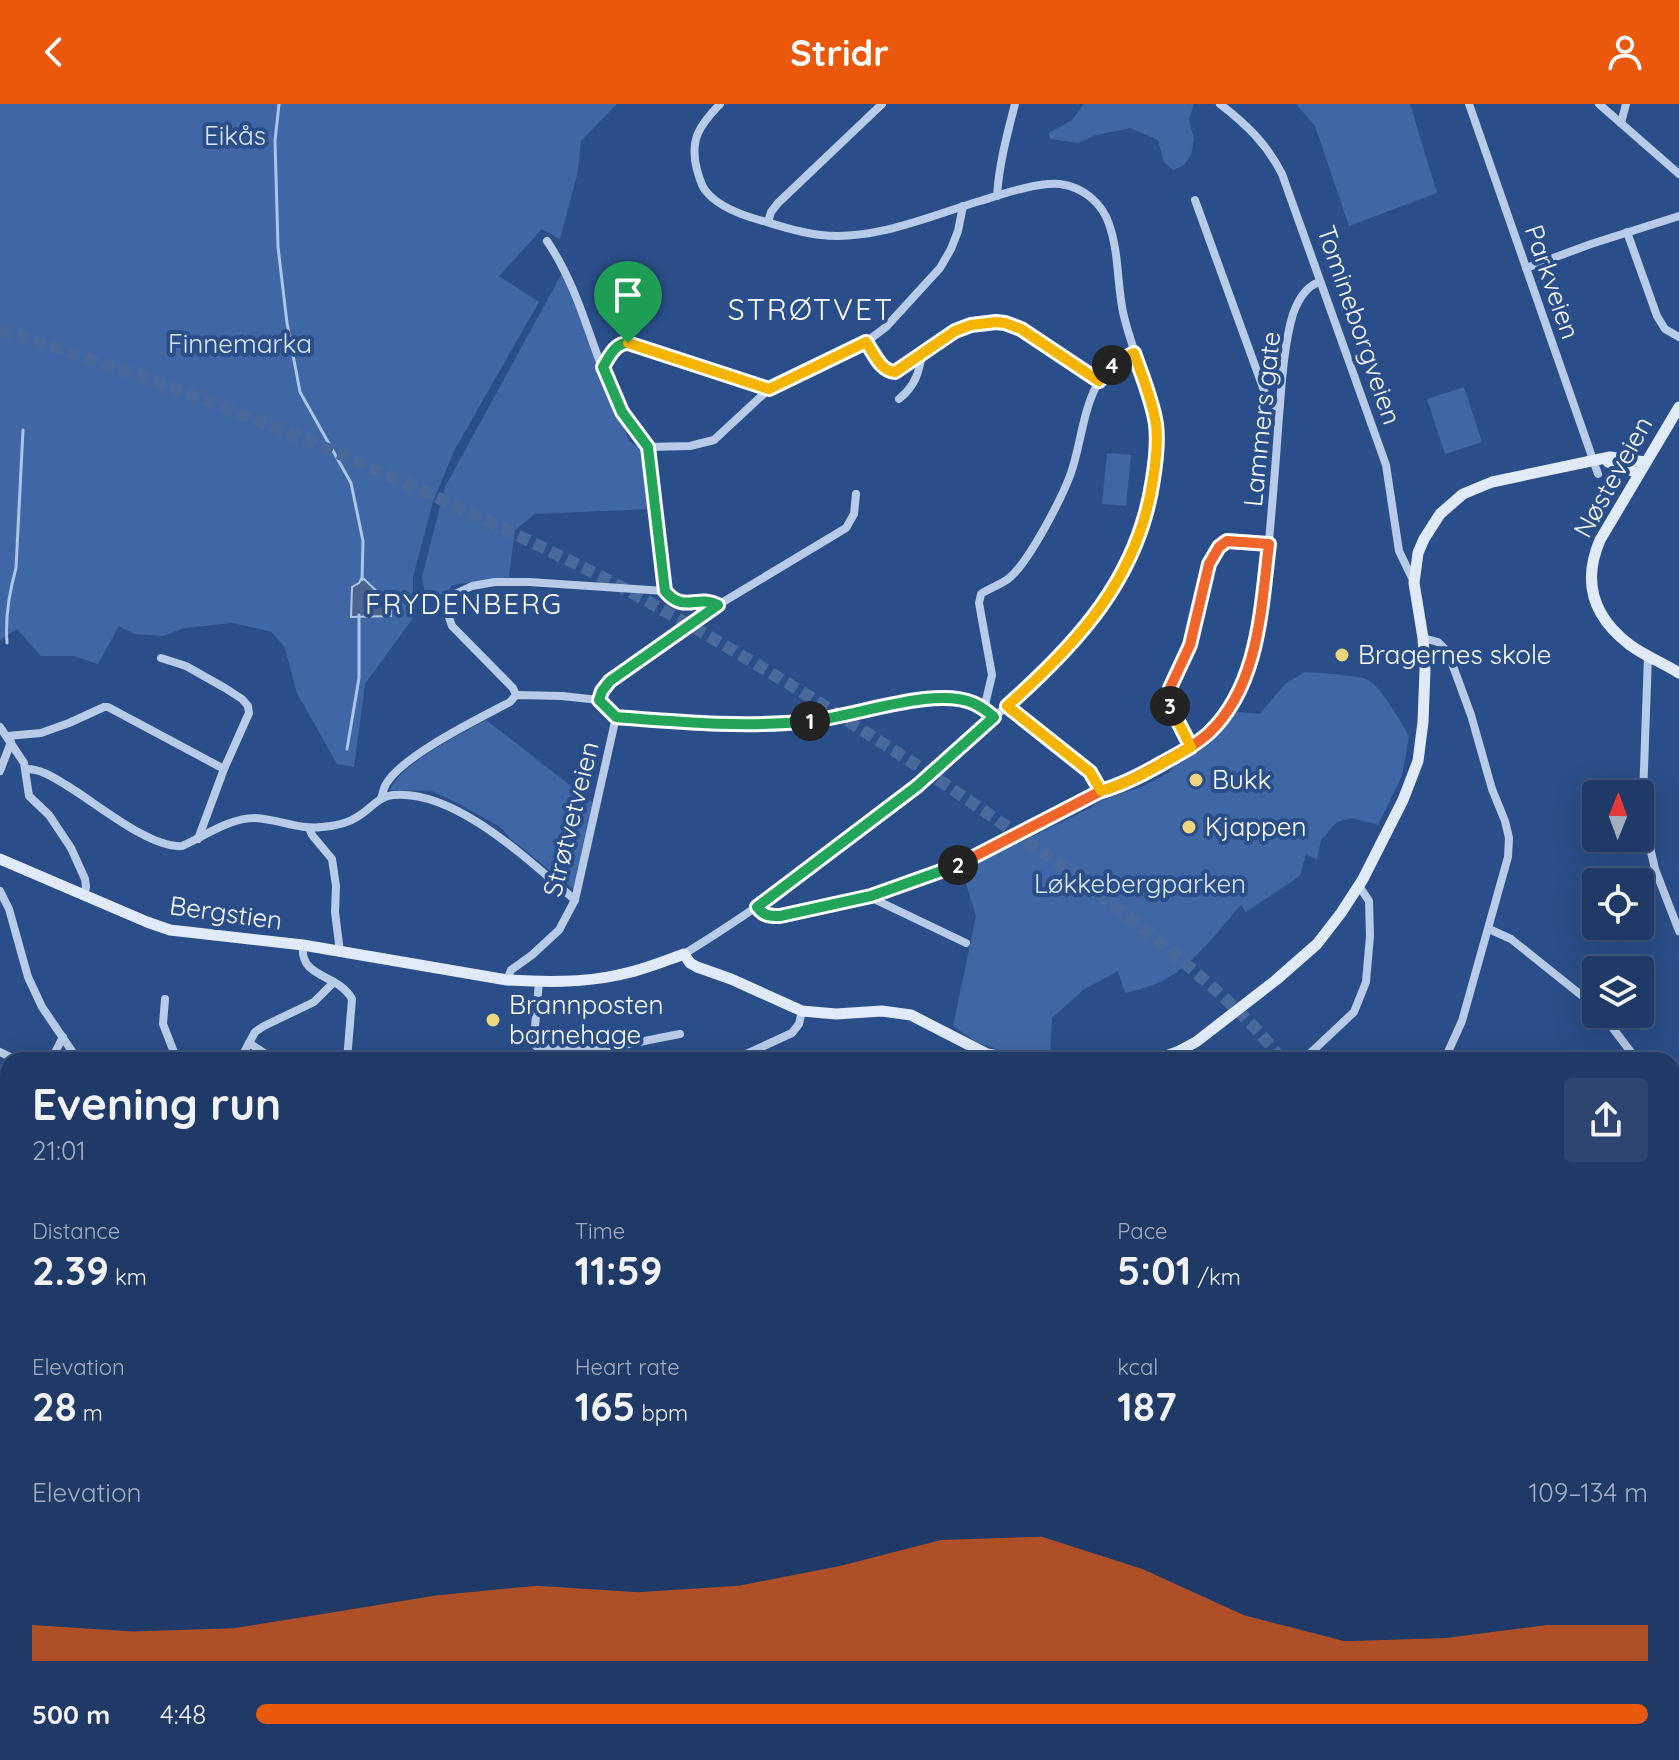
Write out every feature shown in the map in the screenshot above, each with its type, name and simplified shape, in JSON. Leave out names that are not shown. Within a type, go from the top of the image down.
[{"type":"main road","name":"Nøsteveien","points":[[1679,407],[1600,540],[1592,562],[1591,585],[1594,601],[1609,625],[1629,644],[1679,673]]},
{"type":"main road","points":[[1177,1052],[1196,1042],[1317,944],[1359,886],[1403,800],[1418,761],[1424,705],[1423,638],[1414,583],[1418,553],[1440,514],[1454,500],[1492,482],[1610,457],[1645,462]]},
{"type":"main road","points":[[1598,460],[1638,473]]},
{"type":"main road","name":"Bergstien","points":[[0,859],[170,930],[303,945],[507,980],[582,981],[620,975],[684,954]]},
{"type":"main road","points":[[684,954],[697,967],[802,1011],[836,1014],[882,1011],[911,1015],[983,1052]]},
{"type":"street","points":[[684,954],[757,907],[917,786],[1007,706],[1084,631],[1105,602],[1140,534],[1156,461],[1152,404],[1121,303],[1113,236],[1098,203],[1079,190],[1048,184],[895,227],[844,236],[805,233],[728,209],[704,190],[694,155],[696,136],[720,104]]},
{"type":"street","points":[[768,222],[778,203],[882,104]]},
{"type":"street","points":[[997,196],[998,175],[1015,104]]},
{"type":"street","name":"Tomineborgveien","points":[[1220,104],[1252,131],[1275,159],[1386,465],[1399,551],[1414,583]]},
{"type":"street","name":"Parkveien","points":[[1469,104],[1598,460],[1598,474]]},
{"type":"street","points":[[1599,104],[1679,174]]},
{"type":"street","points":[[1621,123],[1626,104]]},
{"type":"street","points":[[1195,200],[1266,396],[1275,406],[1280,406]]},
{"type":"street","points":[[648,447],[690,446],[714,440],[769,389],[866,342],[886,327],[940,268],[958,231],[963,206]]},
{"type":"street","points":[[1526,268],[1679,216]]},
{"type":"street","points":[[1627,232],[1657,316],[1665,329],[1679,337]]},
{"type":"street","points":[[547,241],[567,277],[622,412],[648,447],[665,591],[680,603],[712,601],[718,605]]},
{"type":"street","name":"Lammers gate","points":[[757,907],[769,916],[780,916],[871,896],[952,868],[1101,791],[1141,774],[1191,747],[1217,725],[1245,677],[1261,619],[1280,406],[1293,314],[1306,290],[1319,282]]},
{"type":"street","points":[[866,342],[884,368],[895,372],[955,331],[987,322],[1005,323],[1021,329],[1099,381]]},
{"type":"street","points":[[603,367],[615,348],[628,343],[769,389]]},
{"type":"street","points":[[984,709],[992,675],[979,603],[981,594],[1018,569],[1053,512],[1071,472],[1087,409],[1099,381],[1115,362],[1134,353]]},
{"type":"street","points":[[899,399],[916,381],[922,354]]},
{"type":"street","points":[[516,695],[599,700],[610,681],[718,605],[846,528],[854,514],[856,494]]},
{"type":"street","points":[[1191,747],[1170,706],[1169,697],[1170,688],[1190,645],[1209,564],[1219,547],[1227,541],[1269,544]]},
{"type":"street","points":[[516,695],[513,688],[452,626],[447,612],[453,595],[472,586],[495,582],[665,591]]},
{"type":"street","points":[[1423,638],[1438,642],[1450,658],[1509,838],[1508,857],[1489,929],[1462,1021],[1448,1052]]},
{"type":"street","points":[[1642,780],[1648,656]]},
{"type":"street","points":[[161,658],[186,666],[225,688],[248,706],[249,713],[197,839]]},
{"type":"street","points":[[381,798],[385,785],[410,761],[435,743],[510,702],[516,695]]},
{"type":"street","points":[[616,717],[779,725],[950,697],[973,703],[994,717]]},
{"type":"street","name":"Strøtvetveien","points":[[507,980],[511,970],[559,930],[575,900],[616,717],[599,700]]},
{"type":"street","points":[[1007,706],[1090,772],[1101,791]]},
{"type":"street","points":[[9,739],[41,733],[108,707],[224,769]]},
{"type":"street","points":[[0,727],[24,763],[29,796],[49,815],[71,848],[85,879],[84,895]]},
{"type":"street","points":[[0,771],[9,739]]},
{"type":"street","points":[[26,769],[52,776],[147,838],[174,847],[245,819],[273,820],[309,828],[351,821],[381,798],[391,795],[422,798],[475,821],[529,860],[575,900]]},
{"type":"street","points":[[309,828],[332,859],[340,952]]},
{"type":"street","points":[[1651,852],[1679,931]]},
{"type":"street","points":[[1312,1052],[1354,1012],[1366,982],[1369,901],[1359,886]]},
{"type":"street","points":[[0,891],[9,909],[28,977],[42,1007],[73,1052]]},
{"type":"street","points":[[871,896],[966,943]]},
{"type":"street","points":[[1489,929],[1511,939],[1582,996]]},
{"type":"street","points":[[303,945],[302,956],[307,966],[348,992],[352,999],[348,1052]]},
{"type":"street","points":[[244,1052],[255,1032],[314,1002],[334,982]]},
{"type":"street","points":[[539,982],[536,1046],[590,1050],[680,1034]]},
{"type":"street","points":[[165,999],[163,1024],[174,1052]]},
{"type":"street","points":[[750,1052],[792,1033],[799,1024],[802,1011]]},
{"type":"street","points":[[1613,1028],[1631,1052]]},
{"type":"street","points":[[55,1052],[63,1037]]},
{"type":"street","points":[[249,1043],[263,1052]]},
{"type":"green space","name":"Finnemarka","points":[[0,104],[617,104],[581,141],[578,171],[560,239],[542,229],[499,276],[539,302],[454,451],[433,502],[413,577],[413,618],[365,684],[354,767],[337,764],[297,693],[285,648],[272,632],[233,623],[184,628],[163,636],[135,634],[119,626],[98,664],[74,656],[41,656],[17,629],[0,640]],"holes":[[[361,579],[386,600],[351,617],[352,587]]]},
{"type":"green space","points":[[1084,104],[1194,104],[1189,119],[1194,139],[1191,155],[1184,165],[1173,170],[1164,162],[1158,140],[1130,128],[1093,136],[1078,143],[1050,139],[1049,133],[1072,120]]},
{"type":"green space","points":[[1296,104],[1410,104],[1437,193],[1349,226],[1315,126]]},
{"type":"green space","points":[[562,273],[629,441],[641,449],[647,467],[651,509],[535,514],[515,530],[509,577],[452,585],[444,606],[425,594],[422,577],[445,487]]},
{"type":"green space","points":[[1464,387],[1482,442],[1445,454],[1427,399]]},
{"type":"green space","points":[[1107,453],[1131,455],[1126,506],[1102,504]]},
{"type":"green space","name":"Løkkebergparken","points":[[1305,672],[1363,678],[1385,697],[1409,736],[1402,776],[1378,825],[1352,818],[1337,822],[1321,840],[1317,860],[1306,854],[1300,876],[1246,912],[1241,905],[1202,949],[1169,977],[1125,993],[1118,971],[1083,990],[1052,1018],[1050,1052],[1003,1051],[976,1042],[953,1026],[976,916],[962,871],[1102,800],[1141,787],[1168,773],[1211,743],[1237,712],[1260,714],[1285,684]]},
{"type":"green space","points":[[486,720],[593,803],[574,890],[500,827],[459,804],[432,791],[390,790],[396,780],[418,760]]},
{"type":"shaded area","points":[[361,579],[390,601],[391,616],[351,617],[352,587]]},
{"type":"waterway","points":[[279,104],[275,141],[278,247],[287,323],[300,392],[351,483],[363,541],[362,580]]},
{"type":"waterway","points":[[7,643],[8,605],[16,568],[23,430]]},
{"type":"waterway","points":[[347,749],[359,678],[359,615]]},
{"type":"tunnel","points":[[0,330],[126,371],[312,442],[578,565],[705,634],[877,740],[1073,875],[1212,987],[1276,1052]]},
{"type":"place","name":"Bragernes skole","points":[[1342,655]]},
{"type":"place","name":"Bukk","points":[[1196,780]]},
{"type":"place","name":"Kjappen","points":[[1189,827]]},
{"type":"place","name":"Brannposten barnehage","points":[[493,1020]]},
{"type":"district","name":"STRØTVET","points":[[811,310]]},
{"type":"district","name":"FRYDENBERG","points":[[464,604]]},
{"type":"route","points":[[628,343],[615,348],[603,367],[622,412],[648,447],[665,591],[680,603],[712,601],[718,605],[610,681],[599,700],[616,717],[681,722],[779,725],[950,697],[973,703],[994,717],[917,786],[757,907],[762,913],[780,916],[871,896],[952,868],[1101,791],[1151,769],[1172,757],[1191,747],[1209,733],[1226,713],[1251,662],[1261,619],[1269,544],[1227,541],[1219,547],[1209,564],[1190,645],[1170,688],[1169,697],[1170,706],[1191,747],[1151,769],[1122,784],[1101,791],[1090,772],[1007,706],[1084,631],[1105,602],[1140,534],[1151,495],[1156,461],[1156,427],[1152,404],[1134,353],[1115,362],[1099,381],[1021,329],[1005,323],[987,322],[955,331],[895,372],[884,368],[866,342],[769,389],[628,343]]},
{"type":"park label","name":"Eikås","points":[[235,136]]}]
